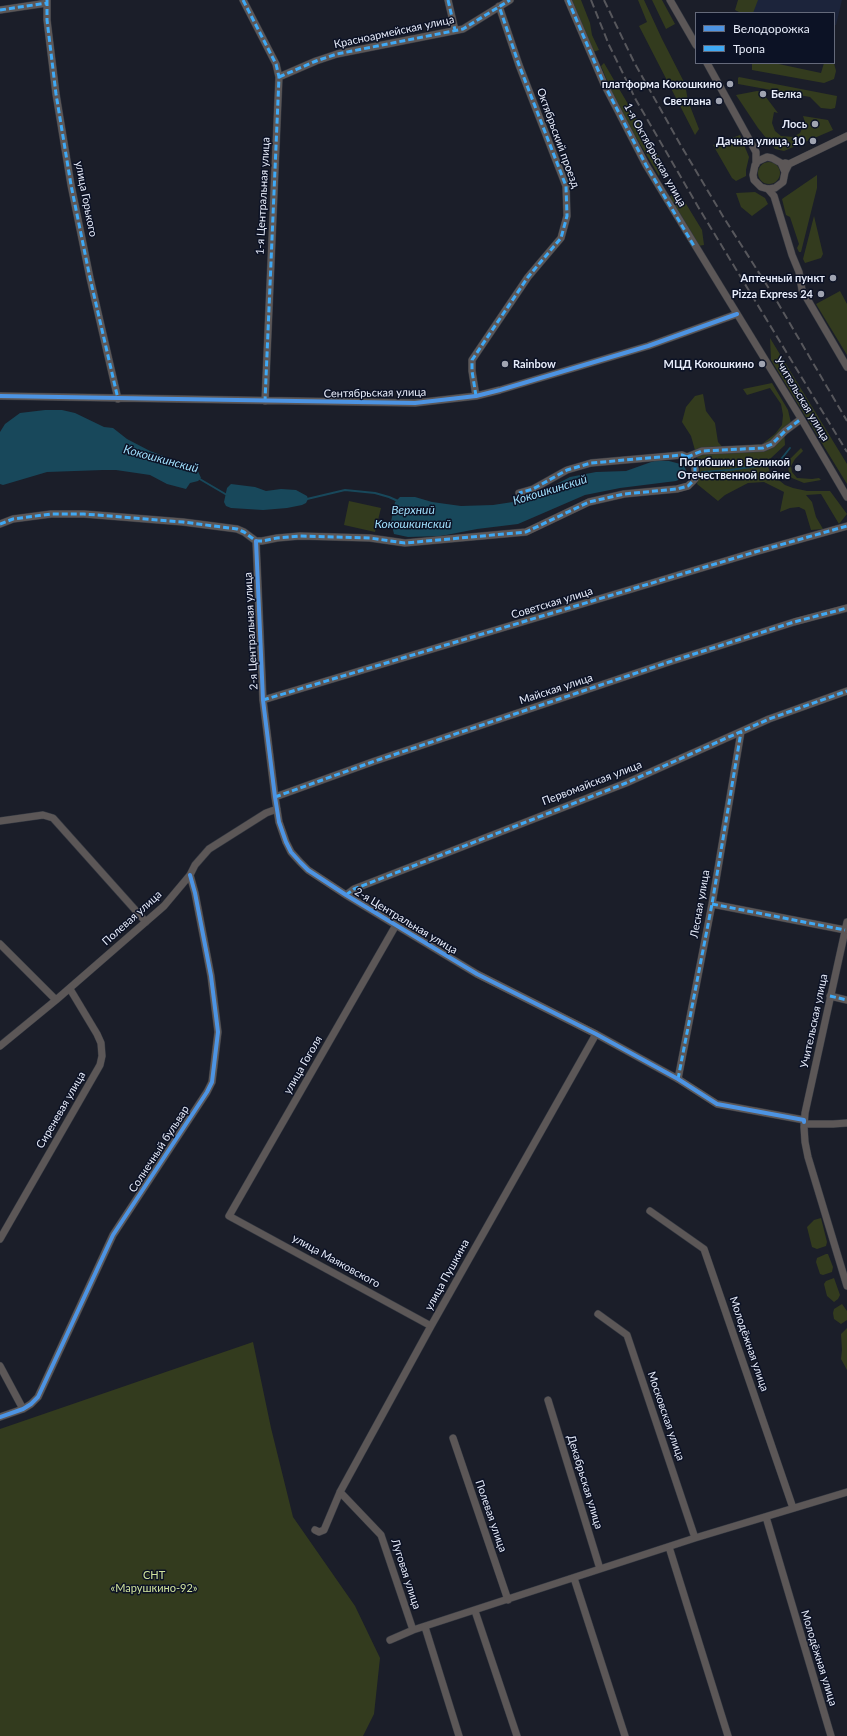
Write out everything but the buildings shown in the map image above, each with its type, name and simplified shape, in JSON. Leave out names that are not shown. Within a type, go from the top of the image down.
[{"type":"street","name":"1-я Центральная улица","points":[[243,0],[276,64],[279,76],[265,401]]},
{"type":"street","points":[[448,0],[455,30]]},
{"type":"street","name":"Красноармейская улица","points":[[279,76],[337,54],[468,26],[510,0]]},
{"type":"street","name":"1-я Октябрьская улица","points":[[568,0],[592,60],[639,152],[694,246],[737,314]]},
{"type":"street","points":[[670,0],[695,43]]},
{"type":"street","points":[[0,10],[47,1]]},
{"type":"street","name":"улица Горького","points":[[47,1],[56,94],[71,185],[90,278],[118,399]]},
{"type":"street","name":"Октябрьский проезд","points":[[476,396],[472,372],[472,360],[528,276],[561,238],[567,216],[566,186],[519,65],[499,6]]},
{"type":"street","points":[[708,64],[756,152],[765,158],[772,158],[781,163],[789,164],[847,136]]},
{"type":"street","points":[[756,152],[756,164],[753,170],[754,180],[761,187],[768,189],[776,187],[783,182],[785,172],[789,164]]},
{"type":"street","points":[[756,164],[765,158]]},
{"type":"street","points":[[781,163],[785,172]]},
{"type":"street","points":[[774,196],[776,187]]},
{"type":"street","points":[[768,189],[774,196],[792,255],[799,272],[802,290],[847,367]]},
{"type":"street","name":"Сентябрьская улица","points":[[0,396],[415,403],[476,396],[507,388],[627,352],[737,314]]},
{"type":"street","name":"Учительская улица","points":[[737,314],[802,419],[847,497]]},
{"type":"street","points":[[689,458],[702,451],[732,451],[763,448],[772,444],[785,431],[802,419]]},
{"type":"street","points":[[0,524],[13,520],[44,515],[84,514],[183,522],[237,529],[256,540],[262,541],[300,536],[370,538],[404,543],[526,532],[581,504],[624,494],[677,489],[688,486],[693,481],[696,474],[695,466],[689,458],[682,455],[588,464],[558,473],[533,488],[519,493]]},
{"type":"street","name":"Советская улица","points":[[263,700],[747,554],[847,526]]},
{"type":"street","name":"2-я Центральная улица","points":[[256,540],[263,700],[277,809],[282,830],[291,852],[308,870],[346,895],[477,974],[596,1034],[678,1079],[716,1104],[804,1122]]},
{"type":"street","name":"Майская улица","points":[[275,797],[375,761],[669,662],[794,622],[847,608]]},
{"type":"street","name":"Первомайская улица","points":[[346,895],[351,890],[626,783],[784,714],[847,692]]},
{"type":"street","name":"Лесная улица","points":[[678,1079],[712,904],[741,732]]},
{"type":"street","name":"Полевая улица","points":[[0,1046],[70,989],[146,922],[171,898],[190,876],[195,865],[208,849],[266,812],[277,809]]},
{"type":"street","points":[[0,820],[43,815],[52,818],[146,922]]},
{"type":"street","name":"Солнечный бульвар","points":[[23,1409],[38,1397],[113,1235],[212,1082],[218,1032],[211,976],[195,893],[190,876]]},
{"type":"street","points":[[712,904],[845,930]]},
{"type":"street","name":"Учительская улица","points":[[847,922],[804,1122],[805,1142],[808,1158],[847,1286]]},
{"type":"street","name":"улица Гоголя","points":[[229,1216],[396,925]]},
{"type":"street","points":[[0,944],[6,948],[56,1000]]},
{"type":"street","name":"Сиреневая улица","points":[[0,1239],[100,1065],[102,1056],[99,1039],[70,989]]},
{"type":"street","points":[[830,996],[847,1000]]},
{"type":"street","name":"улица Пушкина","points":[[315,1530],[318,1532],[324,1530],[340,1492],[431,1326],[596,1034]]},
{"type":"street","points":[[804,1122],[833,1124],[847,1123]]},
{"type":"street","name":"Молодёжная улица","points":[[650,1211],[704,1250],[793,1508]]},
{"type":"street","name":"улица Маяковского","points":[[229,1216],[431,1326]]},
{"type":"street","name":"Московская улица","points":[[598,1314],[627,1335],[695,1538]]},
{"type":"street","points":[[0,1366],[23,1409],[0,1417]]},
{"type":"street","name":"Декабрьская улица","points":[[548,1400],[600,1569]]},
{"type":"street","name":"Полевая улица","points":[[453,1438],[508,1600]]},
{"type":"street","name":"Луговая улица","points":[[340,1492],[381,1535],[413,1630]]},
{"type":"street","points":[[390,1640],[413,1630],[695,1538],[847,1492]]},
{"type":"street","name":"Молодёжная улица","points":[[766,1517],[831,1736]]},
{"type":"street","points":[[669,1547],[728,1736]]},
{"type":"street","points":[[574,1578],[625,1736]]},
{"type":"street","points":[[475,1611],[517,1736]]},
{"type":"street","points":[[425,1627],[459,1736]]},
{"type":"shaded area","points":[[744,0],[842,0],[836,25],[835,12],[741,12]]},
{"type":"green space","points":[[572,0],[581,0],[590,23],[592,35],[599,50],[593,52]]},
{"type":"green space","points":[[638,0],[644,0],[685,84],[688,101],[699,129],[695,135],[639,26],[647,22]]},
{"type":"green space","points":[[652,0],[662,0],[675,24],[666,29]]},
{"type":"green space","points":[[738,0],[758,0],[753,12],[739,12],[735,10]]},
{"type":"green space","points":[[604,63],[663,164],[659,176],[619,109],[601,66]]},
{"type":"green space","points":[[752,64],[779,64],[821,73],[824,64],[834,64],[836,71],[834,79],[824,83],[752,70]]},
{"type":"green space","points":[[739,77],[837,96],[835,108],[821,108],[810,97],[738,84]]},
{"type":"green space","points":[[757,91],[762,92],[778,113],[774,112],[772,123],[775,131],[781,136],[793,137],[800,133],[805,122],[803,116],[828,120],[833,130],[784,151],[775,149],[758,128],[736,95]]},
{"type":"green space","points":[[740,135],[749,157],[746,176],[736,181],[732,178],[713,145]]},
{"type":"green space","points":[[769,162],[777,165],[780,173],[777,181],[769,184],[761,181],[758,173],[761,165]]},
{"type":"green space","points":[[817,175],[817,188],[801,252],[799,252],[797,248],[799,244],[790,217],[786,215],[782,199]]},
{"type":"green space","points":[[755,192],[765,198],[768,204],[752,216],[741,207],[736,193]]},
{"type":"green space","points":[[675,193],[680,194],[702,230],[704,245],[698,246],[669,197]]},
{"type":"green space","points":[[814,216],[823,254],[821,258],[805,263],[803,259]]},
{"type":"green space","points":[[840,291],[847,304],[847,355],[816,304]]},
{"type":"green space","points":[[770,338],[847,464],[847,484],[771,360]]},
{"type":"green space","points":[[772,383],[788,410],[791,423],[784,428],[785,445],[771,458],[768,466],[770,473],[785,485],[793,488],[807,491],[830,491],[847,514],[839,524],[821,494],[806,495],[812,502],[816,517],[823,529],[811,530],[805,510],[799,507],[790,508],[780,512],[784,492],[764,482],[748,483],[725,495],[718,501],[697,484],[700,468],[691,436],[682,422],[686,407],[695,396],[703,394],[706,411],[715,423],[718,442],[725,450],[738,446],[762,444],[775,434],[782,425],[783,415],[781,404],[770,388],[747,395],[743,389]]},
{"type":"green space","points":[[801,448],[803,451],[795,459],[791,466],[792,472],[797,478],[819,478],[821,480],[804,483],[792,478],[789,475],[788,464],[790,459]]},
{"type":"green space","points":[[349,501],[381,508],[375,532],[344,525]]},
{"type":"green space","points":[[821,1218],[827,1242],[826,1246],[817,1249],[812,1247],[807,1227],[814,1220]]},
{"type":"green space","points":[[828,1254],[833,1267],[832,1272],[823,1275],[820,1274],[816,1262],[817,1258]]},
{"type":"green space","points":[[834,1278],[840,1295],[834,1302],[827,1296],[824,1284],[826,1281]]},
{"type":"green space","points":[[842,1304],[847,1311],[847,1320],[841,1324],[834,1319],[833,1313],[834,1309]]},
{"type":"green space","points":[[847,1328],[847,1370],[841,1359],[841,1334]]},
{"type":"green space","name":"СНТ «Марушкино-92»","points":[[253,1342],[271,1428],[293,1517],[355,1606],[380,1658],[374,1714],[363,1736],[0,1736],[0,1429]]},
{"type":"water","points":[[45,410],[62,410],[75,413],[104,427],[113,428],[127,439],[150,451],[197,469],[201,478],[198,481],[190,483],[186,489],[167,484],[150,475],[116,470],[103,470],[47,472],[3,485],[0,484],[0,432],[5,424],[20,413]]},
{"type":"water","name":"Верхний Кокошкинский","points":[[654,461],[669,461],[684,465],[687,473],[683,478],[676,481],[620,488],[585,495],[518,524],[477,529],[441,536],[408,537],[394,534],[391,522],[395,502],[400,497],[415,497],[432,502],[461,506],[493,505],[526,500],[570,477],[596,472],[626,471]]},
{"type":"water","points":[[231,484],[255,487],[266,491],[281,489],[296,490],[307,496],[308,499],[306,503],[302,505],[287,508],[263,510],[231,508],[226,506],[224,502],[227,488]]},
{"type":"waterway","points":[[702,472],[730,470],[778,463],[790,448]]},
{"type":"waterway","name":"Кокошкинский","points":[[198,478],[227,495]]},
{"type":"waterway","name":"Кокошкинский","points":[[307,499],[345,490],[375,493],[398,501]]},
{"type":"railway","points":[[591,0],[609,45],[636,100],[700,210],[847,452]]},
{"type":"railway","points":[[604,0],[634,62],[680,144],[724,218],[775,298],[847,421]]},
{"type":"marked path","points":[[47,0],[47,20],[56,94],[71,185],[90,278],[118,399]]},
{"type":"marked path","points":[[243,0],[276,64],[279,77],[265,401]]},
{"type":"marked path","points":[[448,0],[455,30]]},
{"type":"marked path","points":[[279,77],[316,61],[337,54],[463,29],[510,0]]},
{"type":"marked path","points":[[568,0],[604,84],[646,165],[694,246]]},
{"type":"marked path","points":[[0,10],[47,3]]},
{"type":"marked path","points":[[476,396],[472,371],[472,360],[528,277],[561,238],[567,216],[566,186],[519,65],[499,6]]},
{"type":"marked path","points":[[687,457],[702,451],[763,448],[772,444],[785,431],[801,419]]},
{"type":"marked path","points":[[256,541],[300,536],[370,538],[405,543],[526,532],[589,502],[624,494],[677,489],[688,486],[695,479],[695,467],[689,458],[682,455],[591,463],[567,470],[533,489],[519,493]]},
{"type":"marked path","points":[[0,524],[13,519],[51,514],[84,514],[183,522],[237,529],[244,532],[256,541]]},
{"type":"marked path","points":[[263,700],[755,552],[847,526]]},
{"type":"marked path","points":[[275,797],[375,761],[669,662],[794,622],[847,608]]},
{"type":"marked path","points":[[346,895],[354,889],[626,783],[769,719],[847,691]]},
{"type":"marked path","points":[[678,1079],[712,904],[741,732]]},
{"type":"marked path","points":[[712,904],[845,930]]},
{"type":"marked path","points":[[830,996],[847,1000]]},
{"type":"cycle path","points":[[0,396],[415,403],[476,396],[500,390],[648,346],[737,314]]},
{"type":"cycle path","points":[[256,541],[263,700],[275,797],[279,822],[286,842],[291,852],[300,862],[308,870],[346,895],[477,974],[596,1034],[678,1079],[717,1104],[804,1120],[804,1122]]},
{"type":"cycle path","points":[[0,1417],[23,1409],[38,1397],[113,1235],[207,1092],[212,1082],[218,1032],[211,976],[195,893],[190,875]]},
{"type":"place","name":"платформа Кокошкино","points":[[730,84]]},
{"type":"place","name":"Белка","points":[[763,94]]},
{"type":"place","name":"Светлана","points":[[719,101]]},
{"type":"place","name":"Лось","points":[[815,124]]},
{"type":"place","name":"Дачная улица, 10","points":[[813,141]]},
{"type":"place","name":"Аптечный пункт","points":[[833,278]]},
{"type":"place","name":"Pizza Express 24","points":[[821,294]]},
{"type":"place","name":"Rainbow","points":[[505,364]]},
{"type":"place","name":"МЦД Кокошкино","points":[[762,364]]},
{"type":"place","name":"Погибшим в Великой Отечественной войне","points":[[798,468]]}]
